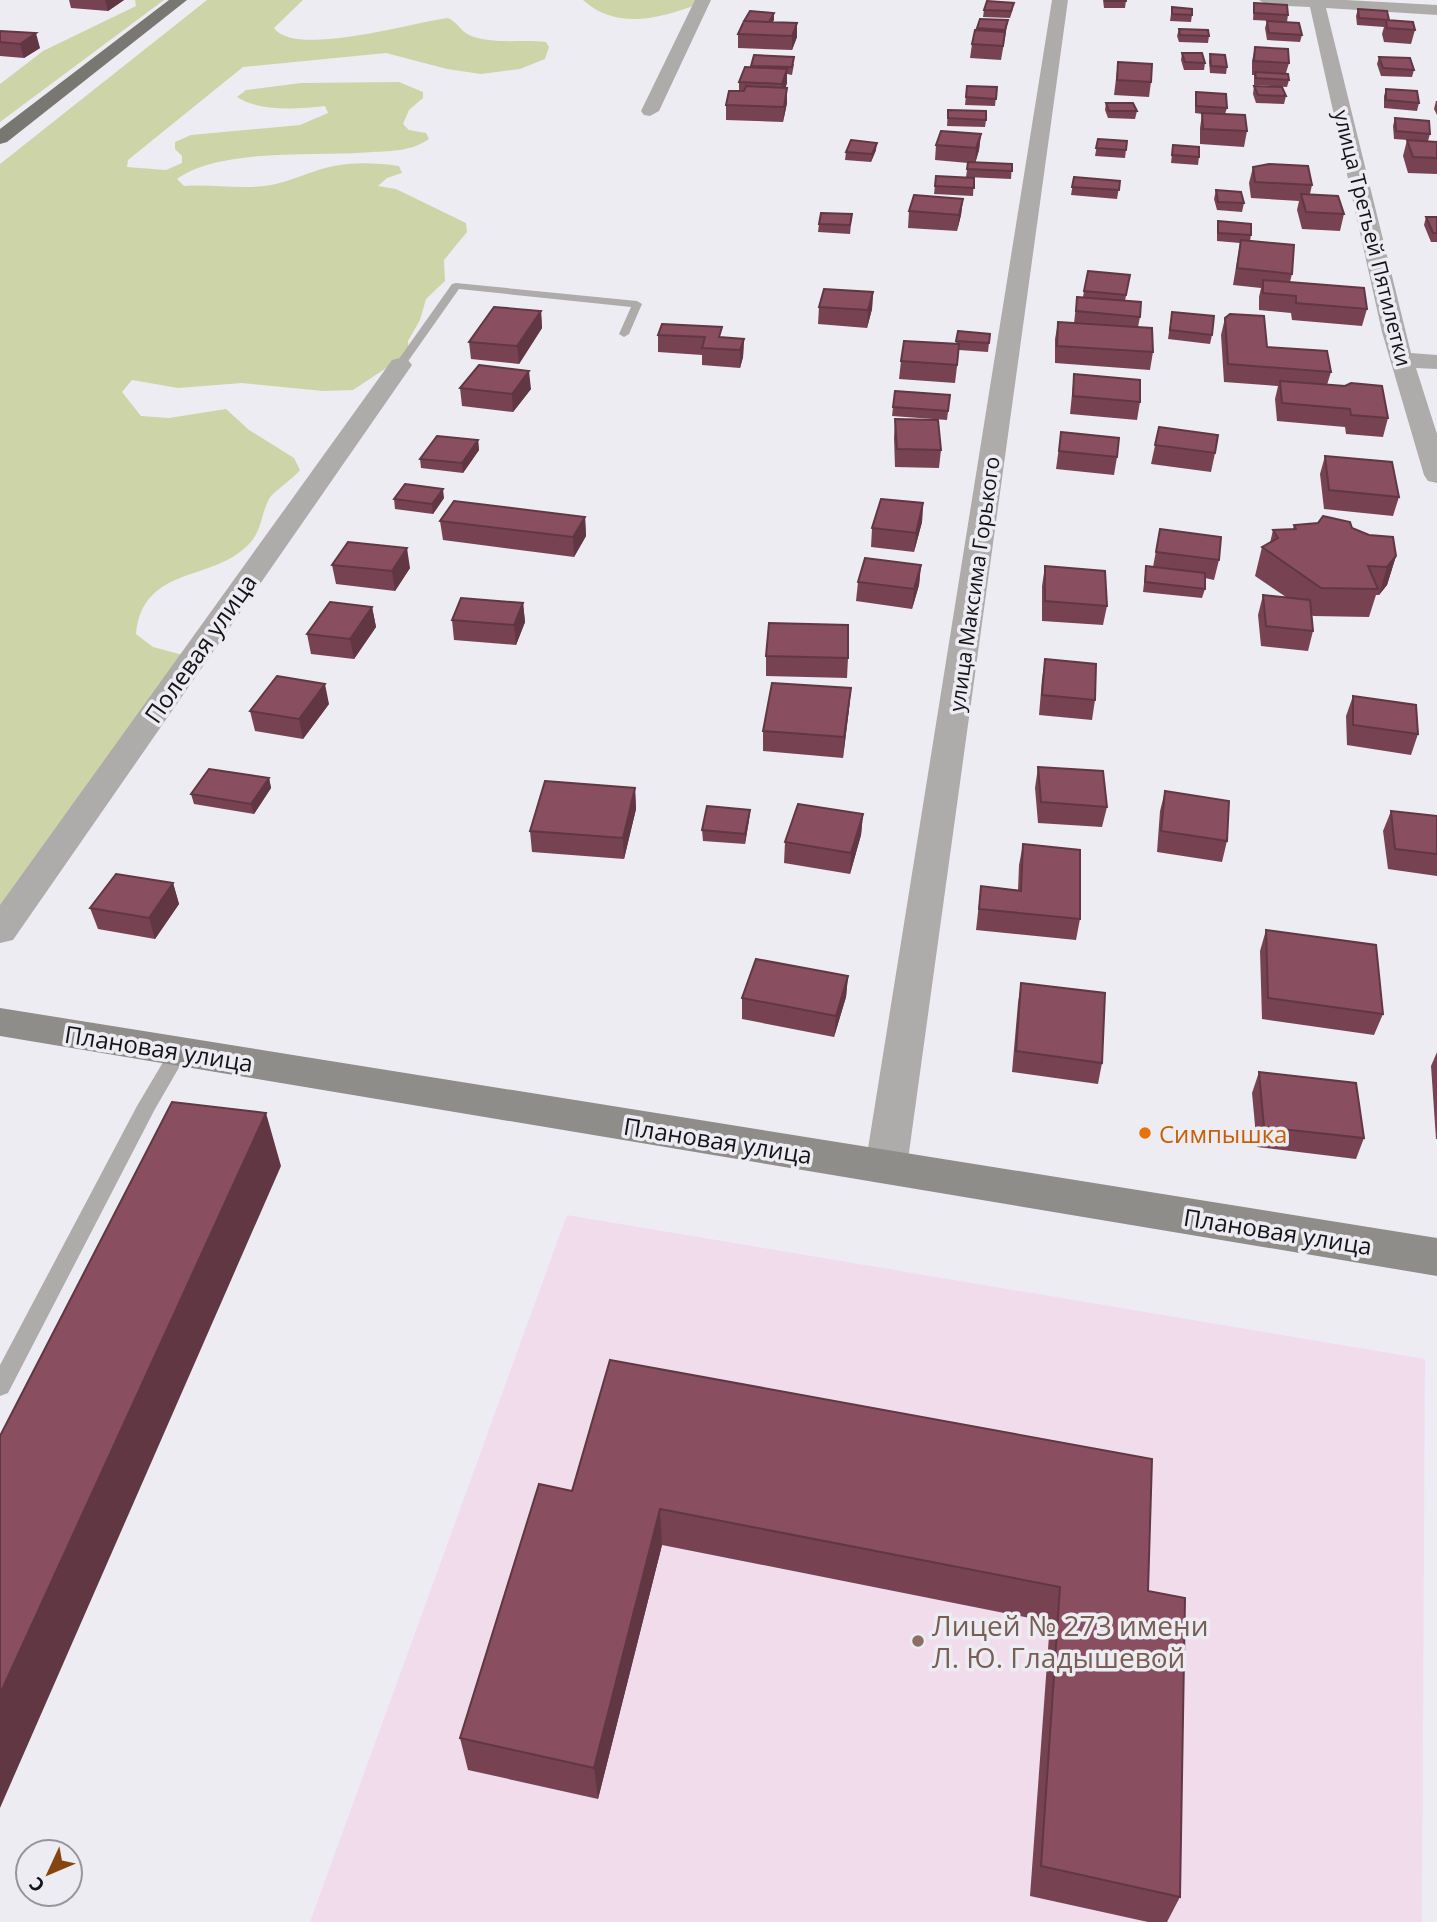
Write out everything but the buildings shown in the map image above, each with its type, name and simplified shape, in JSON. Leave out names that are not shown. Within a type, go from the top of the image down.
[{"type":"main road","points":[[0,138],[179,0]]},
{"type":"street","points":[[650,111],[703,0]]},
{"type":"street","name":"улица Максима Горького","points":[[886,1167],[1060,0]]},
{"type":"street","points":[[1267,0],[1437,10]]},
{"type":"street","name":"улица Третьей Пятилетки","points":[[1316,1],[1402,360],[1437,475]]},
{"type":"street","points":[[1402,360],[1437,362]]},
{"type":"street","name":"Полевая улица","points":[[0,931],[400,365]]},
{"type":"street","name":"Плановая улица","points":[[0,1022],[1437,1257]]},
{"type":"lane","points":[[400,365],[456,286],[638,304],[624,334]]},
{"type":"lane","points":[[0,1386],[147,1106],[179,1052]]},
{"type":"shaded area","name":"Лицей № 273 имени Л. Ю. Гладышевой","points":[[567,1215],[1425,1359],[1422,1922],[310,1922]]},
{"type":"green space","points":[[135,0],[164,0],[0,122],[0,84],[43,51],[136,6]]},
{"type":"green space","points":[[207,0],[303,0],[274,28],[286,36],[305,40],[356,36],[448,18],[469,35],[478,38],[546,42],[549,47],[545,59],[520,69],[481,74],[447,69],[386,53],[243,67],[128,160],[127,167],[166,170],[182,163],[182,156],[175,149],[175,142],[191,135],[300,125],[328,113],[325,106],[268,107],[246,102],[237,97],[246,90],[301,83],[399,82],[423,92],[423,98],[409,110],[403,124],[409,130],[426,133],[429,139],[416,146],[402,150],[244,158],[218,162],[177,179],[184,186],[260,186],[334,166],[366,163],[399,166],[402,173],[387,178],[378,186],[396,189],[466,223],[467,232],[444,260],[445,281],[426,299],[420,320],[408,341],[409,353],[353,390],[323,391],[242,383],[178,388],[132,380],[122,392],[141,416],[169,418],[226,409],[249,430],[294,458],[300,470],[269,499],[257,533],[250,543],[235,556],[166,585],[152,596],[141,612],[136,634],[153,647],[183,655],[0,923],[0,164]]},
{"type":"green space","points":[[583,0],[698,0],[696,5],[682,10],[638,19],[609,15]]},
{"type":"place","name":"Симпышка","points":[[1145,1133]]},
{"type":"place","name":"Лицей № 273 имени Л. Ю. Гладышевой","points":[[918,1641]]}]
